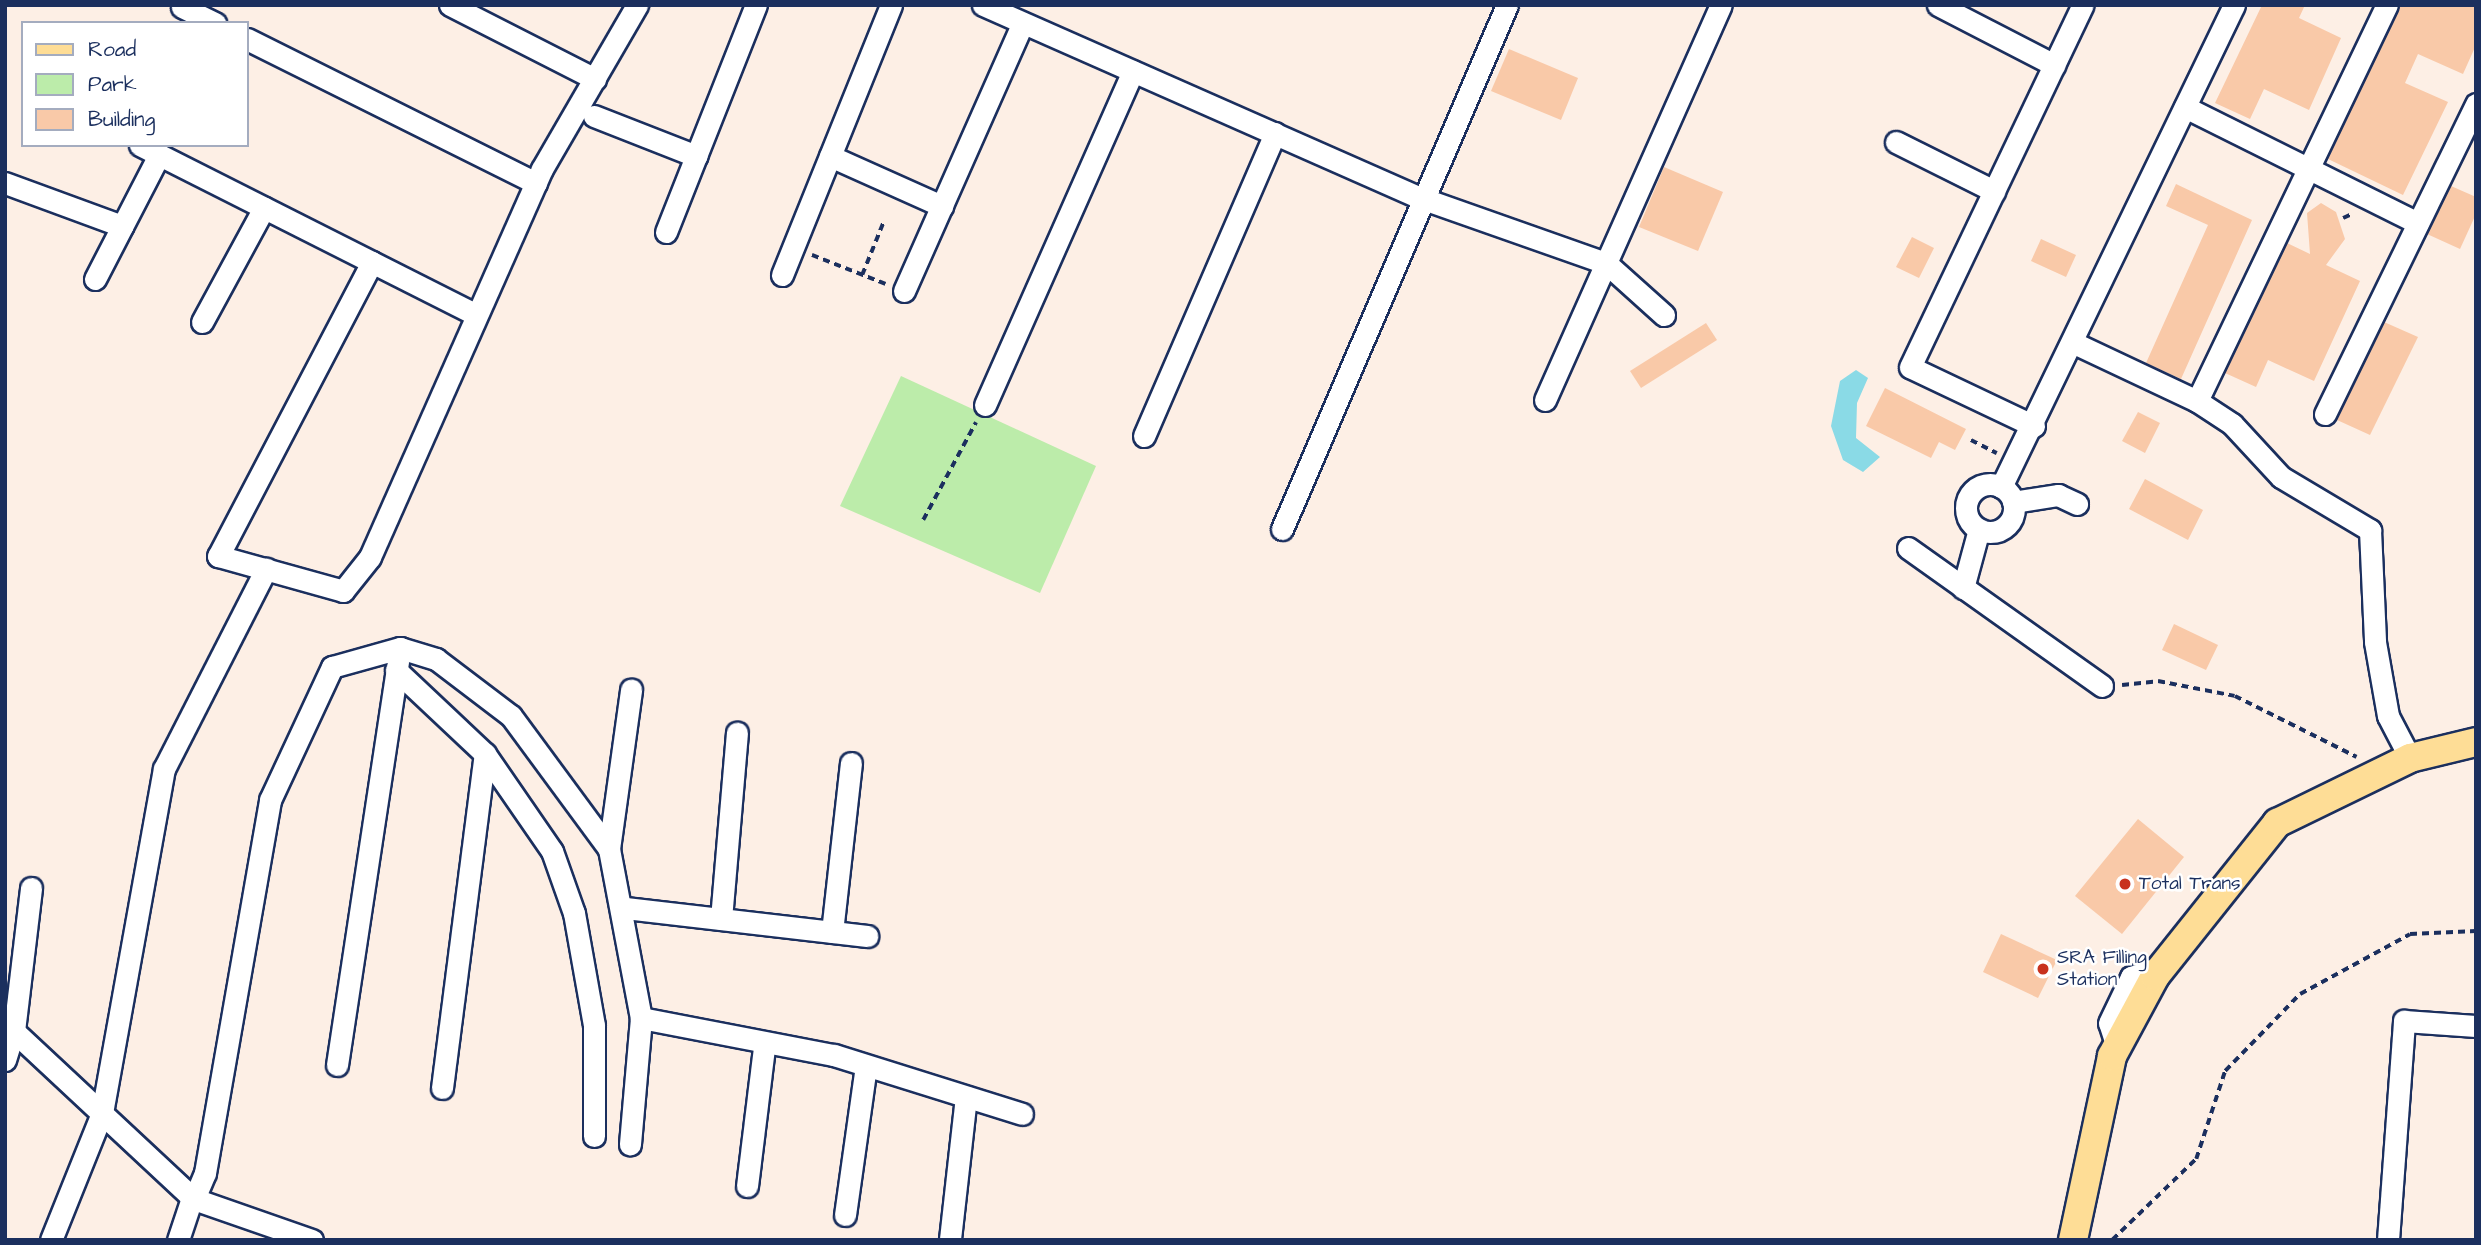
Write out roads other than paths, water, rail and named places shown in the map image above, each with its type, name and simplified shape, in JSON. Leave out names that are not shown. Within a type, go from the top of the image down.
[{"type":"main road","points":[[2073,1240],[2096,1113],[2117,1047],[2162,967],[2277,822],[2410,758],[2476,742]]},
{"type":"street","points":[[450,5],[595,79]]},
{"type":"street","points":[[372,262],[218,556],[343,591],[370,556],[536,183],[637,5]]},
{"type":"street","points":[[666,232],[756,5]]},
{"type":"street","points":[[782,275],[891,5]]},
{"type":"street","points":[[983,5],[1420,198],[1606,263],[1664,315]]},
{"type":"street","points":[[1282,529],[1420,198],[1507,5]]},
{"type":"street","points":[[1545,400],[1721,5]]},
{"type":"street","points":[[1938,5],[2054,65]]},
{"type":"street","points":[[2034,426],[1910,367],[2083,5]]},
{"type":"street","points":[[1979,529],[2007,524],[2007,494],[2015,461],[2234,5]]},
{"type":"street","points":[[2197,401],[2387,5]]},
{"type":"street","points":[[183,7],[211,21]]},
{"type":"street","points":[[904,291],[1023,23]]},
{"type":"street","points":[[248,39],[536,183]]},
{"type":"street","points":[[985,405],[1133,71]]},
{"type":"street","points":[[2325,414],[2476,104]]},
{"type":"street","points":[[2185,107],[2418,222]]},
{"type":"street","points":[[594,116],[696,156]]},
{"type":"street","points":[[1144,436],[1275,133]]},
{"type":"street","points":[[1896,142],[1994,191]]},
{"type":"street","points":[[94,279],[122,226],[149,150],[477,315]]},
{"type":"street","points":[[830,156],[942,206]]},
{"type":"street","points":[[5,183],[122,226]]},
{"type":"street","points":[[202,322],[264,208]]},
{"type":"street","points":[[2074,343],[2197,401],[2232,424],[2281,477],[2370,530],[2377,655],[2388,716],[2410,758]]},
{"type":"street","points":[[1979,529],[1968,517],[1970,494],[1982,485],[2007,494],[2059,495],[2077,504]]},
{"type":"street","points":[[1963,588],[1979,529]]},
{"type":"street","points":[[1908,548],[2102,686]]},
{"type":"street","points":[[51,1240],[102,1113],[164,769],[266,569]]},
{"type":"street","points":[[337,1065],[400,648]]},
{"type":"street","points":[[177,1240],[205,1173],[270,800],[332,667],[400,648],[436,659],[511,716],[609,849],[625,908],[641,1018],[630,1145]]},
{"type":"street","points":[[396,670],[485,754],[552,851],[574,914],[594,1025],[594,1136]]},
{"type":"street","points":[[609,849],[631,690]]},
{"type":"street","points":[[721,919],[737,733]]},
{"type":"street","points":[[442,1088],[485,754]]},
{"type":"street","points":[[832,932],[851,763]]},
{"type":"street","points":[[5,1060],[31,888]]},
{"type":"street","points":[[625,908],[867,936]]},
{"type":"street","points":[[641,1018],[866,1066],[1022,1114]]},
{"type":"street","points":[[2388,1240],[2404,1021],[2476,1026]]},
{"type":"street","points":[[10,1027],[193,1198],[308,1239]]},
{"type":"street","points":[[747,1186],[764,1046]]},
{"type":"street","points":[[845,1214],[866,1066]]},
{"type":"street","points":[[950,1239],[966,1097]]},
{"type":"water","points":[[1856,370],[1868,378],[1857,403],[1856,438],[1880,457],[1863,472],[1843,460],[1831,426],[1840,381]]},
{"type":"place","name":"Total Trans","points":[[2125,884]]},
{"type":"place","name":"SRA Filling Station","points":[[2043,969]]}]
